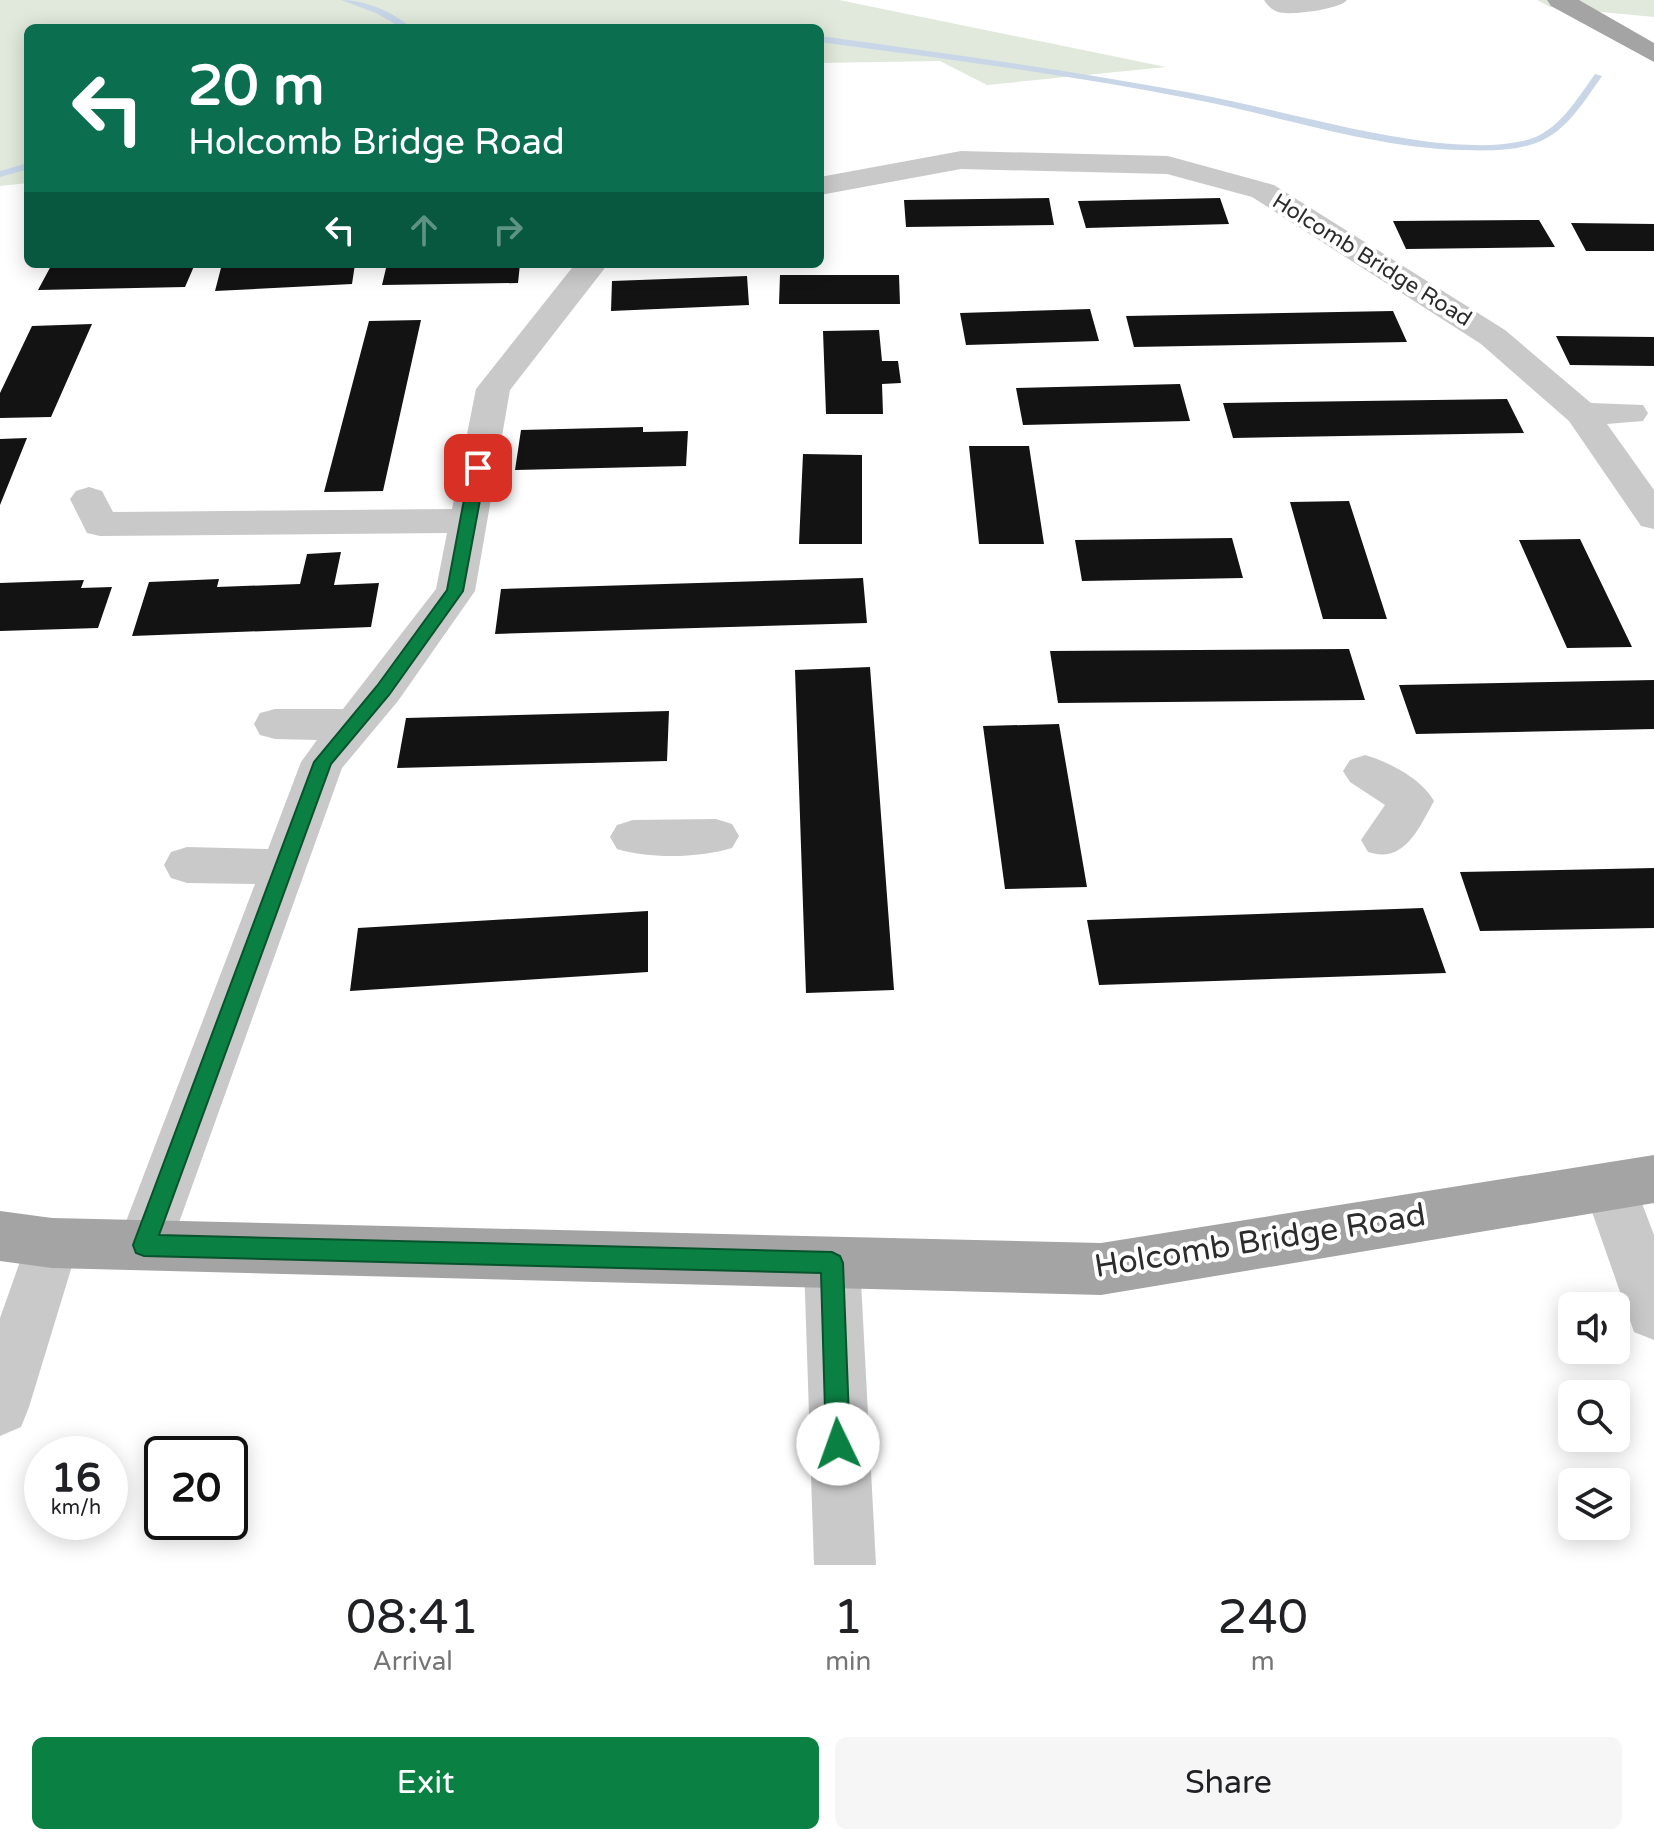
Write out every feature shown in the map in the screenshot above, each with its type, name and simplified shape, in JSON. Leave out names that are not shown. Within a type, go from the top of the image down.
[{"type":"main road","points":[[1560,0],[1654,54]]},
{"type":"main road","name":"Holcomb Bridge Road","points":[[26,1240],[1101,1269],[1639,1187]]},
{"type":"street","points":[[1277,0],[1284,6],[1334,0]]},
{"type":"street","name":"Holcomb Bridge Road","points":[[824,185],[959,146],[1168,165],[1263,191],[1493,337],[1582,414],[1654,517]]},
{"type":"street","points":[[144,1245],[323,762],[455,591],[493,389],[589,268]]},
{"type":"street","points":[[1446,307],[1479,292]]},
{"type":"street","points":[[1582,414],[1630,413]]},
{"type":"street","points":[[89,499],[100,524],[468,521]]},
{"type":"street","points":[[275,724],[354,725]]},
{"type":"street","points":[[1365,771],[1412,801],[1384,840]]},
{"type":"street","points":[[633,837],[716,836]]},
{"type":"street","points":[[187,865],[283,867]]},
{"type":"street","points":[[1639,1187],[1654,1313]]},
{"type":"street","points":[[0,1407],[26,1240]]},
{"type":"street","points":[[832,1263],[845,1565]]},
{"type":"shaded area","points":[[0,0],[839,0],[1166,67],[987,85],[940,61],[824,63],[824,24],[24,24],[24,183],[0,186]]},
{"type":"shaded area","points":[[1537,0],[1654,0],[1654,17],[1550,7]]},
{"type":"building","points":[[1049,198],[1054,225],[906,227],[904,200]]},
{"type":"building","points":[[1220,198],[1229,224],[1086,228],[1078,201]]},
{"type":"building","points":[[1539,220],[1555,247],[1406,249],[1393,221]]},
{"type":"building","points":[[1571,223],[1654,224],[1654,251],[1586,251]]},
{"type":"building","points":[[50,268],[193,268],[185,287],[38,290]]},
{"type":"building","points":[[221,268],[354,268],[352,284],[215,291]]},
{"type":"building","points":[[386,268],[520,268],[518,283],[382,285]]},
{"type":"building","points":[[780,275],[899,275],[900,304],[779,304]]},
{"type":"building","points":[[747,276],[749,305],[611,311],[612,281]]},
{"type":"building","points":[[1090,309],[1099,341],[966,345],[960,313]]},
{"type":"building","points":[[1393,311],[1407,342],[1134,347],[1126,316]]},
{"type":"building","points":[[421,320],[383,491],[324,492],[369,321]]},
{"type":"building","points":[[92,324],[51,417],[0,418],[0,393],[32,326]]},
{"type":"building","points":[[879,330],[882,361],[898,361],[901,383],[882,384],[883,414],[826,414],[823,331]]},
{"type":"building","points":[[1556,336],[1654,337],[1654,366],[1570,365]]},
{"type":"building","points":[[1180,384],[1190,421],[1023,425],[1016,388]]},
{"type":"building","points":[[1507,399],[1524,433],[1233,438],[1223,403]]},
{"type":"building","points":[[643,427],[643,432],[688,431],[686,466],[515,470],[521,430]]},
{"type":"building","points":[[27,438],[0,505],[0,439]]},
{"type":"building","points":[[969,446],[1029,446],[1044,544],[979,544]]},
{"type":"building","points":[[803,454],[862,455],[862,544],[799,544]]},
{"type":"building","points":[[1349,501],[1387,619],[1323,619],[1290,502]]},
{"type":"building","points":[[1232,538],[1243,578],[1082,581],[1075,540]]},
{"type":"building","points":[[1580,539],[1632,647],[1567,648],[1519,540]]},
{"type":"building","points":[[341,552],[334,585],[379,583],[371,627],[132,636],[149,582],[219,579],[217,587],[300,584],[307,554]]},
{"type":"building","points":[[863,578],[867,623],[495,634],[501,589]]},
{"type":"building","points":[[84,580],[81,588],[112,587],[98,628],[0,631],[0,583]]},
{"type":"building","points":[[1349,649],[1365,700],[1058,703],[1050,651]]},
{"type":"building","points":[[870,667],[894,990],[806,993],[795,670]]},
{"type":"building","points":[[1654,680],[1654,729],[1416,734],[1399,685]]},
{"type":"building","points":[[669,711],[667,761],[397,768],[406,718]]},
{"type":"building","points":[[1059,724],[1087,887],[1005,889],[983,726]]},
{"type":"building","points":[[1654,868],[1654,928],[1480,931],[1460,872]]},
{"type":"building","points":[[1423,908],[1446,973],[1099,985],[1087,920]]},
{"type":"building","points":[[648,911],[648,972],[350,991],[358,928]]},
{"type":"waterway","points":[[345,0],[379,11],[401,24]]},
{"type":"waterway","points":[[824,40],[1104,80],[1197,97],[1362,134],[1448,147],[1488,148],[1537,140],[1567,117],[1598,76]]},
{"type":"waterway","points":[[0,174],[24,167]]},
{"type":"route","points":[[478,468],[455,591],[383,691],[323,762],[144,1245],[832,1263],[838,1444]]}]
